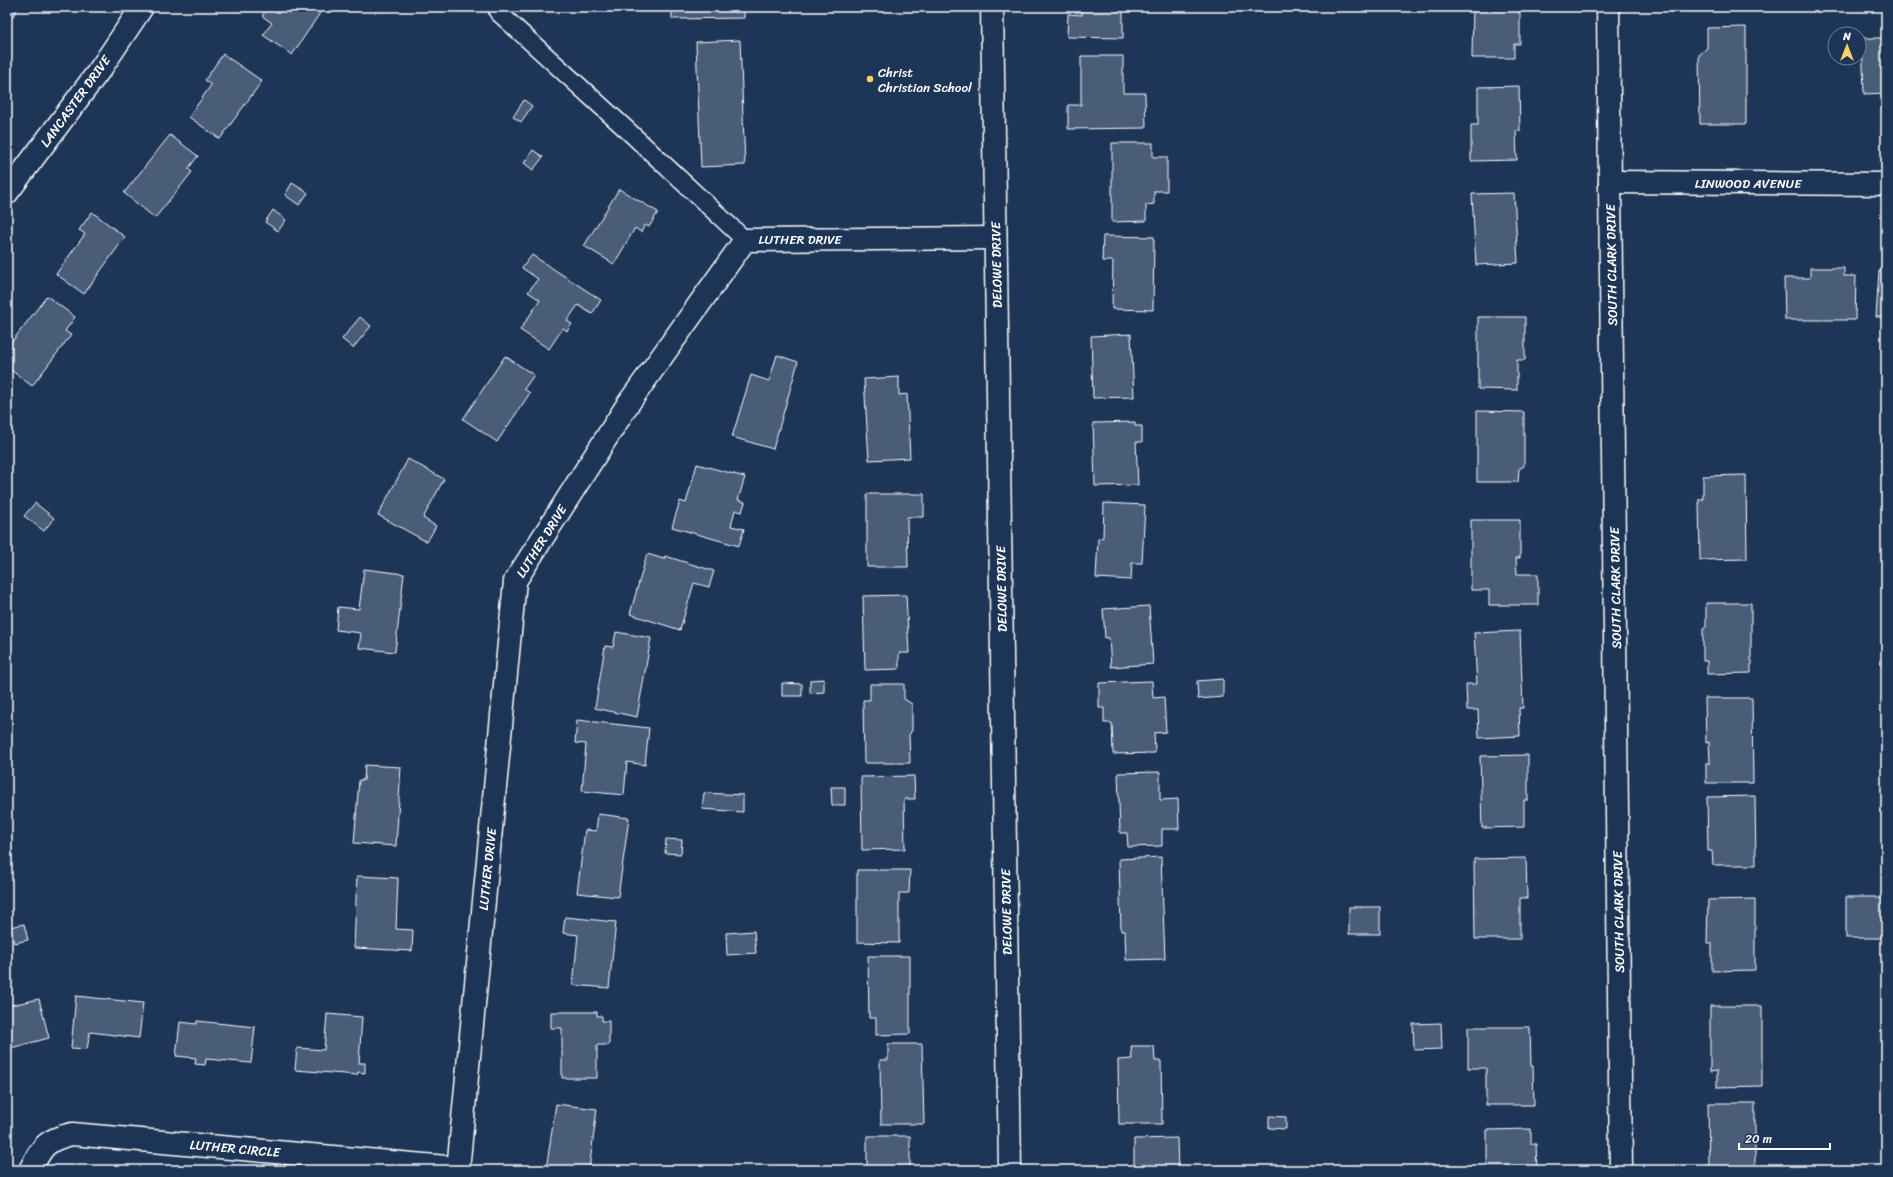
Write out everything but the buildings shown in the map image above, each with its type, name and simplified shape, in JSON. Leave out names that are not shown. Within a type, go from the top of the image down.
[{"type":"street","name":"LANCASTER DRIVE","points":[[7,193],[101,68],[142,7]]},
{"type":"street","name":"DELOWE DRIVE","points":[[992,7],[1010,1170]]},
{"type":"street","name":"SOUTH CLARK DRIVE","points":[[1608,7],[1621,1170]]},
{"type":"street","name":"LINWOOD AVENUE","points":[[1610,182],[1886,184]]},
{"type":"street","name":"LUTHER DRIVE","points":[[458,1169],[515,581],[628,404],[745,240],[995,238]]},
{"type":"street","name":"LUTHER CIRCLE","points":[[30,1170],[41,1148],[55,1138],[72,1134],[458,1169]]},
{"type":"lane","points":[[498,12],[745,240]]},
{"type":"place","name":"Christ Christian School","points":[[870,79]]}]
